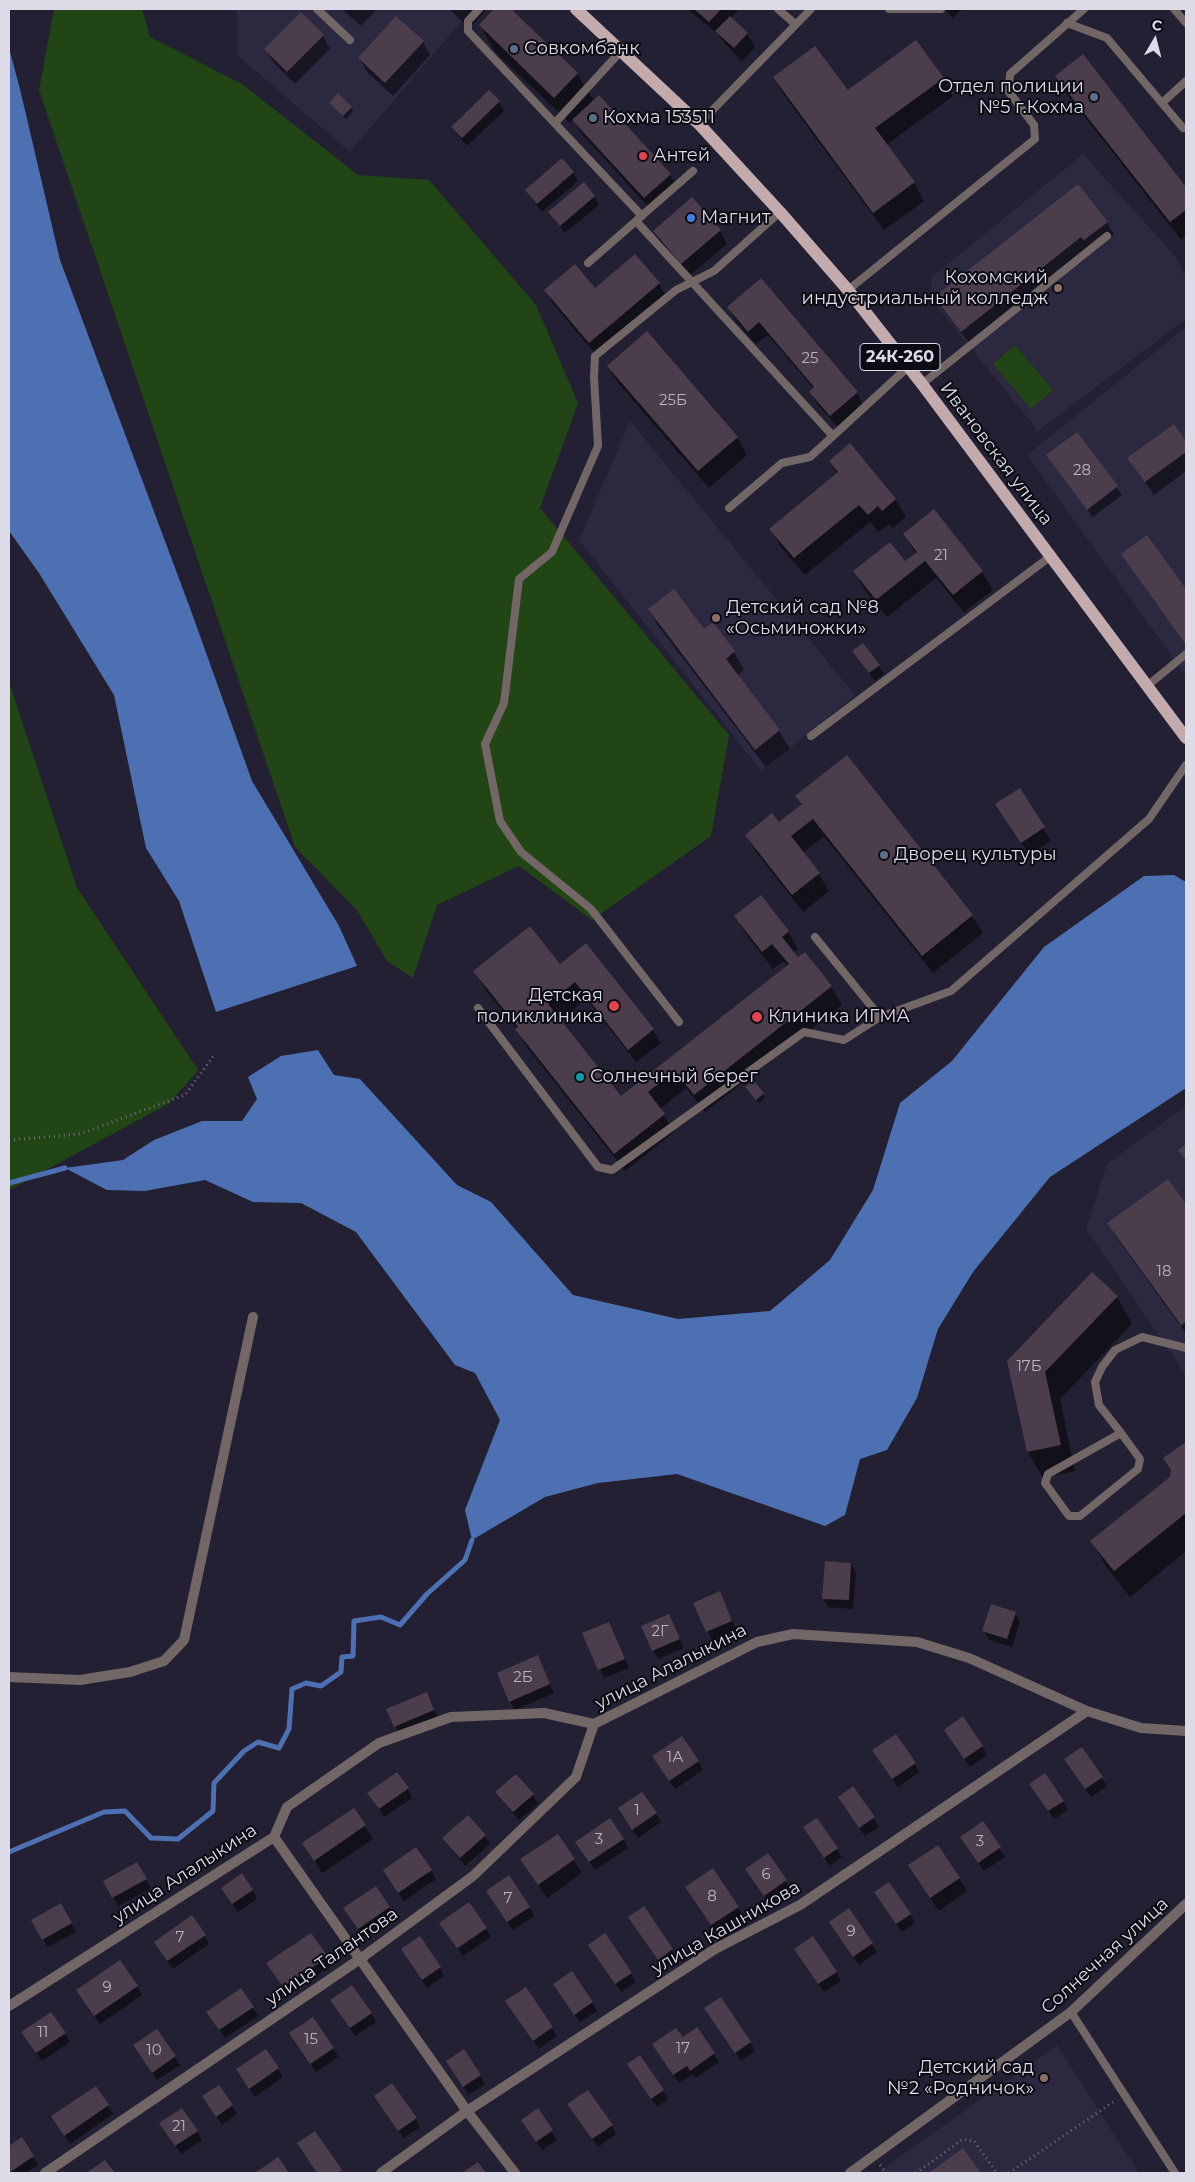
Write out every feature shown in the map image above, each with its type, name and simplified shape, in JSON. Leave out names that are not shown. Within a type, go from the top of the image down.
[{"type":"main road","name":"Ивановская улица","points":[[576,9],[699,124],[848,290],[922,384],[1186,738]]},
{"type":"street","points":[[9,1677],[80,1680],[130,1672],[164,1661],[184,1640],[253,1317]]},
{"type":"street","name":"улица Алалыкина","points":[[9,2006],[274,1836],[287,1807],[379,1743],[450,1718],[544,1713],[594,1724],[757,1642],[793,1634],[917,1642],[969,1658],[1087,1711],[1141,1728],[1186,1731]]},
{"type":"street","name":"улица Кашникова","points":[[381,2173],[467,2111],[715,1949],[800,1905],[1087,1711]]},
{"type":"street","name":"улица Талантова","points":[[45,2173],[360,1959],[473,1876],[576,1777],[594,1724]]},
{"type":"street","points":[[274,1836],[467,2111],[515,2173]]},
{"type":"street","name":"Солнечная улица","points":[[850,2173],[1071,2012],[1186,1904]]},
{"type":"lane","points":[[317,9],[350,40]]},
{"type":"lane","points":[[479,9],[468,21],[468,31],[554,123],[639,218],[684,275],[693,282],[832,436]]},
{"type":"lane","points":[[778,9],[795,24]]},
{"type":"lane","points":[[699,124],[811,9]]},
{"type":"lane","points":[[889,9],[941,9]]},
{"type":"lane","points":[[848,290],[1035,139],[1034,125],[1009,92],[1010,74],[1084,9]]},
{"type":"lane","points":[[1174,9],[1186,23]]},
{"type":"lane","points":[[1067,23],[1107,38],[1183,128]]},
{"type":"lane","points":[[554,123],[622,51]]},
{"type":"lane","points":[[1162,103],[1186,80]]},
{"type":"lane","points":[[588,263],[693,171]]},
{"type":"lane","points":[[679,1022],[592,909],[521,852],[500,821],[485,744],[504,703],[518,579],[552,552],[598,446],[594,377],[595,356],[676,290],[714,271],[780,212]]},
{"type":"lane","points":[[922,384],[1107,236]]},
{"type":"lane","points":[[729,508],[782,463],[810,457],[908,367]]},
{"type":"lane","points":[[811,736],[1050,556]]},
{"type":"lane","points":[[1147,686],[1186,654]]},
{"type":"lane","points":[[478,1008],[598,1167],[612,1170],[804,1032],[844,1040],[880,1017],[951,991],[1149,819],[1186,765]]},
{"type":"lane","points":[[815,937],[880,1017]]},
{"type":"lane","points":[[1121,1433],[1048,1474],[1045,1483],[1069,1516],[1080,1516],[1138,1469],[1140,1459],[1121,1433],[1099,1405],[1095,1382],[1102,1367],[1115,1350],[1142,1337],[1186,1348]]},
{"type":"lane","points":[[1071,2012],[1175,2173]]},
{"type":"path","points":[[9,1140],[80,1134],[185,1095],[214,1055]]},
{"type":"path","points":[[1009,2173],[1124,2094]]},
{"type":"path","points":[[916,2173],[963,2139],[974,2141],[996,2173]]},
{"type":"shaded area","points":[[237,9],[472,9],[350,152],[237,55]]},
{"type":"shaded area","name":"Кохомский индустриальный колледж","points":[[1083,154],[1176,257],[1186,278],[1186,319],[1038,431],[930,298],[932,277]]},
{"type":"shaded area","points":[[1186,327],[1186,676],[1027,455]]},
{"type":"shaded area","name":"Детский сад №8 «Осьминожки»","points":[[630,421],[855,695],[762,772],[579,540]]},
{"type":"shaded area","points":[[1186,1106],[1186,1375],[1086,1229],[1107,1164]]},
{"type":"shaded area","name":"Детский сад №2 «Родничок»","points":[[1057,2045],[1139,2173],[877,2173]]},
{"type":"green space","points":[[54,9],[142,9],[150,37],[242,84],[358,175],[429,180],[536,305],[578,403],[540,508],[729,735],[711,836],[592,920],[519,866],[437,905],[413,978],[387,961],[357,910],[295,847],[39,90]]},
{"type":"green space","points":[[1015,345],[1053,390],[1031,409],[993,364]]},
{"type":"green space","points":[[9,682],[77,888],[198,1070],[170,1103],[9,1190]]},
{"type":"water","points":[[9,48],[60,260],[190,608],[252,781],[339,926],[357,966],[216,1012],[179,901],[146,848],[114,695],[39,573],[9,531]]},
{"type":"water","points":[[1174,875],[1186,882],[1186,1088],[1050,1177],[973,1272],[938,1329],[917,1398],[887,1450],[860,1459],[845,1515],[825,1526],[677,1474],[598,1483],[545,1497],[472,1540],[465,1510],[500,1420],[475,1373],[455,1365],[356,1232],[301,1203],[253,1202],[205,1180],[145,1191],[107,1190],[65,1168],[123,1160],[154,1140],[202,1121],[242,1121],[257,1099],[248,1077],[281,1056],[318,1050],[334,1075],[360,1079],[457,1185],[491,1202],[573,1295],[678,1319],[770,1311],[830,1260],[873,1190],[900,1103],[952,1061],[1044,947],[1144,876]]},
{"type":"building","points":[[494,9],[511,9],[578,73],[554,98],[479,25]]},
{"type":"building","points":[[694,9],[721,9],[709,22]]},
{"type":"building","points":[[301,12],[324,35],[287,72],[264,49]]},
{"type":"building","points":[[396,16],[424,41],[385,83],[358,58]]},
{"type":"building","points":[[730,16],[748,33],[734,48],[715,31]]},
{"type":"building","points":[[916,40],[944,78],[875,128],[915,182],[873,213],[773,77],[815,46],[848,90]]},
{"type":"building","points":[[1083,54],[1186,187],[1186,210],[1170,222],[1055,76]]},
{"type":"building","points":[[489,90],[500,101],[462,138],[451,127]]},
{"type":"building","points":[[338,93],[352,107],[343,116],[329,103]]},
{"type":"building","points":[[599,95],[671,174],[644,198],[572,120]]},
{"type":"building","points":[[562,158],[574,172],[537,204],[525,190]]},
{"type":"building","points":[[584,182],[595,196],[560,226],[548,212]]},
{"type":"building","points":[[1078,184],[1108,222],[1084,240],[1081,237],[961,332],[934,297]]},
{"type":"building","points":[[692,197],[721,230],[681,264],[653,231]]},
{"type":"building","points":[[635,254],[660,283],[589,343],[544,290],[575,264],[595,288]]},
{"type":"building","points":[[761,278],[858,392],[830,416],[809,392],[814,387],[759,322],[748,332],[727,307]]},
{"type":"building","points":[[647,331],[738,437],[698,471],[607,366]]},
{"type":"building","points":[[1174,424],[1186,441],[1186,452],[1145,482],[1127,458]]},
{"type":"building","points":[[1077,432],[1118,486],[1087,510],[1046,455]]},
{"type":"building","points":[[850,443],[896,499],[882,511],[878,506],[868,515],[859,505],[794,558],[769,529],[838,472],[829,461]]},
{"type":"building","points":[[934,509],[983,571],[953,595],[925,561],[876,600],[853,571],[890,542],[905,561],[917,552],[903,534]]},
{"type":"building","points":[[1147,535],[1186,589],[1186,645],[1121,554]]},
{"type":"building","points":[[674,589],[704,629],[713,622],[735,651],[726,659],[780,730],[755,750],[648,609]]},
{"type":"building","points":[[863,643],[880,665],[869,673],[852,651]]},
{"type":"building","name":"Дворец культуры","points":[[847,755],[973,915],[922,956],[813,819],[791,836],[820,873],[792,895],[745,835],[772,813],[779,822],[802,804],[795,796]]},
{"type":"building","points":[[1020,788],[1045,827],[1021,843],[995,804]]},
{"type":"building","points":[[761,895],[789,931],[782,937],[798,957],[805,952],[832,986],[694,1095],[675,1071],[648,1092],[665,1114],[614,1154],[515,1029],[518,1027],[473,971],[530,926],[560,964],[586,943],[654,1029],[628,1050],[575,982],[548,1004],[621,1096],[789,964],[772,944],[762,952],[734,916]]},
{"type":"building","points":[[753,1080],[764,1093],[756,1100],[745,1087]]},
{"type":"building","points":[[1186,1144],[1186,1160],[1178,1150]]},
{"type":"building","points":[[1168,1179],[1186,1204],[1186,1321],[1181,1325],[1107,1223]]},
{"type":"building","points":[[1092,1272],[1118,1296],[1045,1372],[1061,1445],[1027,1452],[1007,1361]]},
{"type":"building","points":[[1186,1442],[1186,1513],[1114,1571],[1090,1541],[1170,1477],[1171,1470],[1163,1458]]},
{"type":"building","points":[[825,1561],[851,1563],[849,1600],[822,1599]]},
{"type":"building","points":[[720,1591],[732,1621],[706,1632],[693,1603]]},
{"type":"building","points":[[991,1604],[1016,1612],[1007,1639],[982,1631]]},
{"type":"building","points":[[669,1614],[680,1639],[652,1651],[641,1626]]},
{"type":"building","points":[[609,1622],[625,1659],[598,1670],[582,1633]]},
{"type":"building","points":[[538,1655],[550,1684],[509,1702],[497,1673]]},
{"type":"building","points":[[427,1692],[434,1710],[394,1727],[386,1709]]},
{"type":"building","points":[[963,1716],[983,1746],[964,1759],[944,1730]]},
{"type":"building","points":[[896,1734],[916,1763],[892,1779],[872,1750]]},
{"type":"building","points":[[682,1736],[699,1761],[669,1781],[652,1756]]},
{"type":"building","points":[[1082,1747],[1103,1777],[1085,1789],[1064,1759]]},
{"type":"building","points":[[397,1772],[409,1788],[379,1809],[367,1793]]},
{"type":"building","points":[[1045,1773],[1064,1801],[1048,1811],[1029,1784]]},
{"type":"building","points":[[516,1774],[534,1794],[513,1812],[495,1792]]},
{"type":"building","points":[[853,1786],[875,1817],[859,1828],[838,1797]]},
{"type":"building","points":[[642,1792],[657,1813],[632,1830],[618,1808]]},
{"type":"building","points":[[354,1808],[366,1825],[314,1861],[302,1843]]},
{"type":"building","points":[[468,1815],[486,1835],[460,1858],[442,1838]]},
{"type":"building","points":[[610,1818],[624,1839],[589,1862],[575,1842]]},
{"type":"building","points":[[817,1818],[838,1848],[824,1858],[803,1827]]},
{"type":"building","points":[[983,1821],[1001,1847],[978,1863],[960,1837]]},
{"type":"building","points":[[558,1834],[575,1859],[538,1885],[520,1859]]},
{"type":"building","points":[[938,1845],[960,1878],[930,1898],[908,1865]]},
{"type":"building","points":[[416,1847],[432,1870],[398,1893],[383,1870]]},
{"type":"building","points":[[768,1853],[787,1880],[764,1896],[745,1869]]},
{"type":"building","points":[[137,1862],[147,1879],[112,1898],[103,1881]]},
{"type":"building","points":[[713,1868],[739,1907],[711,1925],[685,1887]]},
{"type":"building","points":[[242,1873],[253,1890],[232,1904],[221,1888]]},
{"type":"building","points":[[509,1875],[530,1907],[507,1922],[486,1891]]},
{"type":"building","points":[[889,1882],[911,1914],[896,1924],[874,1892]]},
{"type":"building","points":[[376,1886],[390,1907],[358,1929],[343,1908]]},
{"type":"building","points":[[469,1902],[487,1928],[457,1948],[439,1923]]},
{"type":"building","points":[[61,1903],[72,1923],[42,1940],[31,1920]]},
{"type":"building","points":[[644,1906],[673,1949],[658,1960],[628,1917]]},
{"type":"building","points":[[849,1908],[873,1943],[853,1957],[829,1922]]},
{"type":"building","points":[[192,1915],[206,1935],[167,1961],[154,1942]]},
{"type":"building","points":[[311,1933],[328,1957],[283,1987],[266,1963]]},
{"type":"building","points":[[605,1933],[632,1973],[615,1984],[588,1945]]},
{"type":"building","points":[[420,1936],[441,1967],[422,1980],[401,1949]]},
{"type":"building","points":[[813,1936],[837,1972],[818,1984],[794,1949]]},
{"type":"building","points":[[120,1960],[138,1986],[94,2016],[76,1990]]},
{"type":"building","points":[[572,1971],[593,2002],[574,2015],[553,1984]]},
{"type":"building","points":[[352,1985],[372,2013],[350,2028],[330,2000]]},
{"type":"building","points":[[526,1987],[553,2027],[533,2041],[505,2001]]},
{"type":"building","points":[[241,1988],[254,2007],[219,2030],[206,2012]]},
{"type":"building","points":[[721,1997],[751,2042],[735,2053],[704,2008]]},
{"type":"building","points":[[51,2012],[66,2033],[36,2053],[21,2032]]},
{"type":"building","points":[[313,2017],[334,2048],[310,2064],[289,2033]]},
{"type":"building","points":[[697,2027],[715,2053],[690,2071],[687,2066],[673,2075],[652,2044],[676,2028],[683,2037]]},
{"type":"building","points":[[157,2029],[176,2056],[152,2073],[133,2045]]},
{"type":"building","points":[[266,2049],[279,2068],[249,2089],[236,2069]]},
{"type":"building","points":[[464,2049],[481,2075],[463,2087],[446,2061]]},
{"type":"building","points":[[640,2055],[664,2090],[651,2099],[627,2064]]},
{"type":"building","points":[[392,2083],[417,2118],[398,2131],[374,2096]]},
{"type":"building","points":[[219,2085],[233,2105],[216,2117],[202,2096]]},
{"type":"building","points":[[96,2086],[109,2105],[64,2136],[51,2116]]},
{"type":"building","points":[[588,2090],[613,2125],[592,2139],[567,2104]]},
{"type":"building","points":[[182,2108],[198,2131],[175,2146],[159,2123]]},
{"type":"building","points":[[538,2108],[553,2130],[536,2142],[521,2120]]},
{"type":"building","points":[[315,2131],[342,2170],[337,2173],[317,2173],[297,2143]]},
{"type":"building","points":[[22,2137],[34,2156],[9,2173],[9,2146]]},
{"type":"building","points":[[963,2148],[981,2173],[929,2173]]},
{"type":"building","points":[[278,2157],[289,2173],[255,2173]]},
{"type":"building","points":[[105,2160],[115,2173],[86,2173]]},
{"type":"building","points":[[478,2162],[486,2173],[463,2172]]},
{"type":"waterway","points":[[9,1183],[65,1168]]},
{"type":"waterway","points":[[9,1852],[104,1812],[125,1811],[151,1838],[178,1839],[213,1811],[214,1783],[244,1751],[258,1742],[279,1748],[289,1729],[292,1689],[306,1683],[321,1686],[341,1672],[342,1657],[353,1656],[354,1621],[381,1617],[400,1625],[427,1594],[465,1560],[472,1540]]},
{"type":"place","name":"Совкомбанк","points":[[514,49]]},
{"type":"place","name":"Отдел полиции №5 г.Кохма","points":[[1094,97]]},
{"type":"place","name":"Кохма 153511","points":[[593,118]]},
{"type":"place","name":"Антей","points":[[643,156]]},
{"type":"place","name":"Магнит","points":[[691,218]]},
{"type":"place","name":"Кохомский индустриальный колледж","points":[[1058,288]]},
{"type":"place","name":"Детский сад №8 «Осьминожки»","points":[[716,618]]},
{"type":"place","name":"Дворец культуры","points":[[884,855]]},
{"type":"place","name":"Детская поликлиника","points":[[614,1006]]},
{"type":"place","name":"Клиника ИГМА","points":[[757,1017]]},
{"type":"place","name":"Солнечный берег","points":[[580,1077]]},
{"type":"place","name":"Детский сад №2 «Родничок»","points":[[1044,2078]]}]
